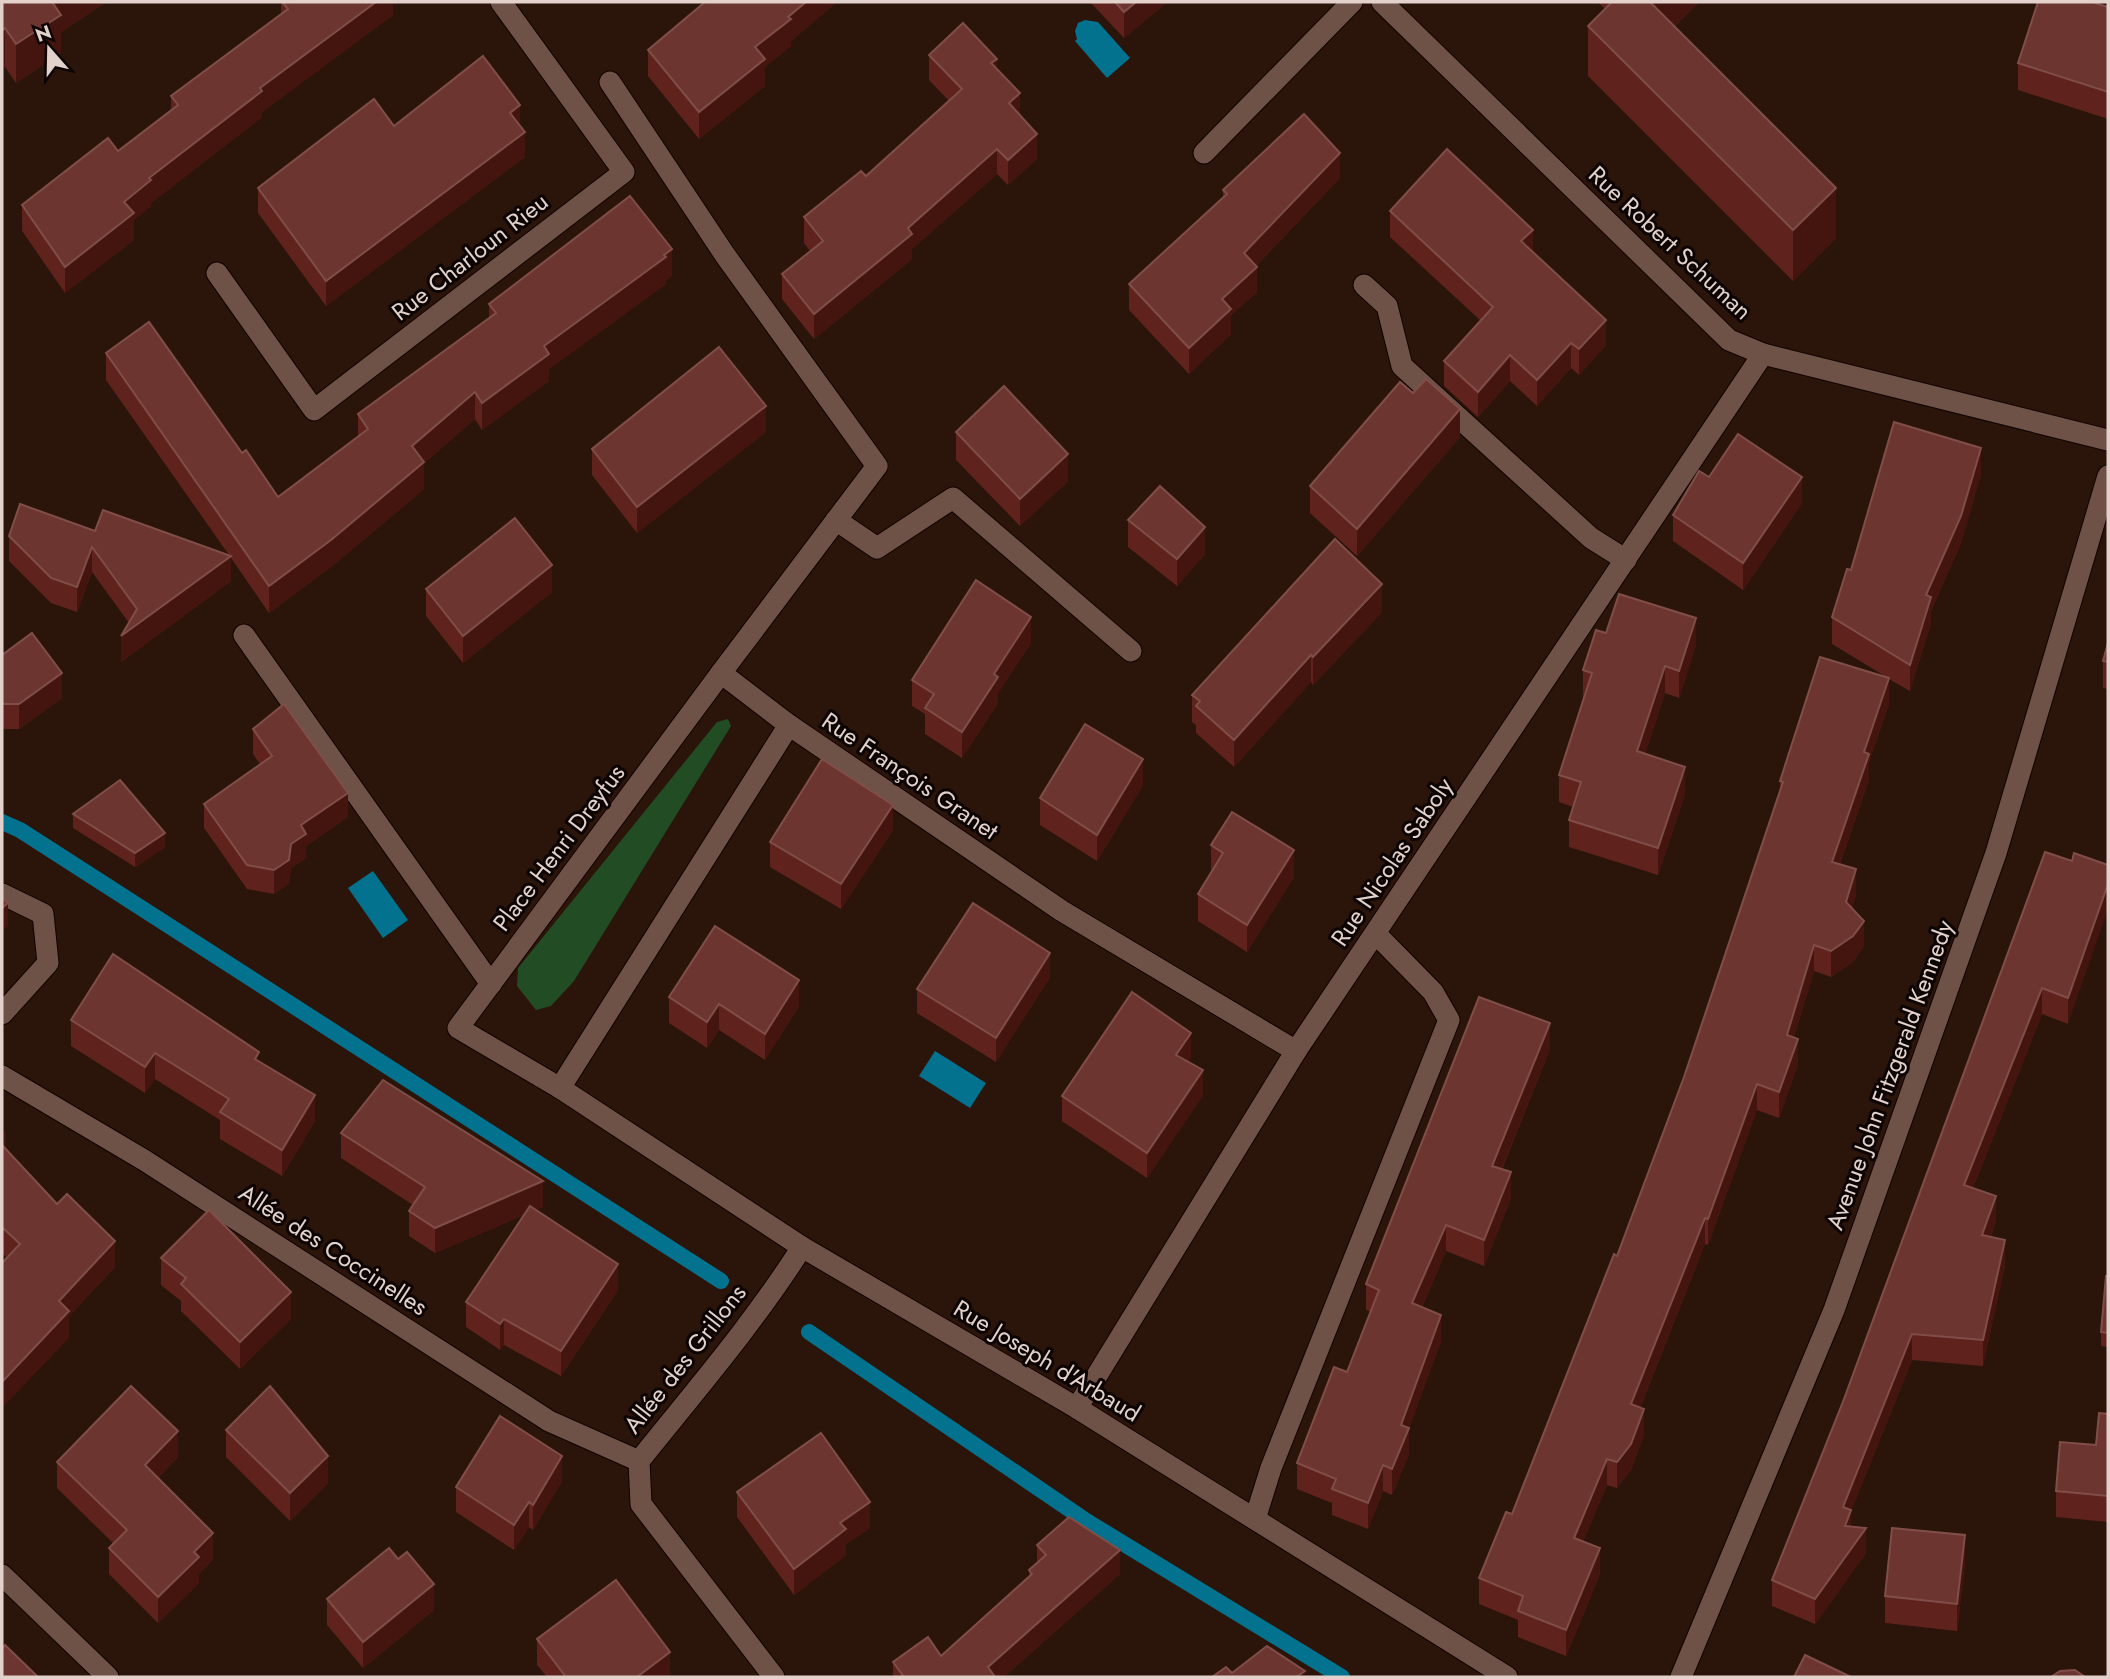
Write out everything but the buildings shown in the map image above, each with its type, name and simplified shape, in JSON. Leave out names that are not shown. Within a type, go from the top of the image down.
[{"type":"street","name":"Rue Charloun Rieu","points":[[217,273],[314,410],[624,172],[501,2]]},
{"type":"street","points":[[1204,153],[1352,2]]},
{"type":"street","name":"Rue Robert Schuman","points":[[1382,2],[1729,340],[1763,354],[2108,440]]},
{"type":"street","name":"Place Henri Dreyfus","points":[[560,1088],[458,1028],[877,466],[725,255],[610,82]]},
{"type":"street","points":[[1364,285],[1387,306],[1402,366],[1591,538],[1626,560]]},
{"type":"street","name":"Rue Nicolas Saboly","points":[[1077,1408],[1296,1051],[1763,354]]},
{"type":"street","name":"Avenue John Fitzgerald Kennedy","points":[[1681,1677],[1839,1297],[1996,853],[2108,476]]},
{"type":"street","points":[[836,520],[877,548],[953,498],[1131,651]]},
{"type":"street","points":[[244,635],[491,984]]},
{"type":"street","points":[[721,673],[789,725]]},
{"type":"street","name":"Rue François Granet","points":[[560,1088],[789,725],[1062,911],[1296,1051]]},
{"type":"street","points":[[2,894],[43,914],[48,963],[2,1014]]},
{"type":"street","points":[[1255,1519],[1271,1468],[1449,1020],[1433,992],[1376,934]]},
{"type":"street","name":"Allée des Coccinelles","points":[[2,1076],[155,1167],[549,1421],[639,1461]]},
{"type":"street","name":"Rue Joseph d'Arbaud","points":[[560,1088],[802,1247],[1077,1408],[1507,1677]]},
{"type":"street","name":"Allée des Grillons","points":[[774,1677],[641,1504],[639,1461],[780,1282],[802,1247]]},
{"type":"street","points":[[2,1575],[108,1677]]},
{"type":"green space","points":[[728,719],[731,726],[574,981],[551,1006],[536,1010],[517,986],[518,968],[717,722]]},
{"type":"water","points":[[1085,20],[1098,22],[1130,58],[1107,78],[1075,41],[1078,23]]},
{"type":"water","points":[[373,871],[408,920],[383,938],[348,888]]},
{"type":"water","points":[[935,1051],[986,1083],[970,1108],[919,1076]]},
{"type":"waterway","points":[[2,822],[20,830],[721,1281]]},
{"type":"waterway","points":[[809,1332],[1088,1522],[1342,1677]]}]
